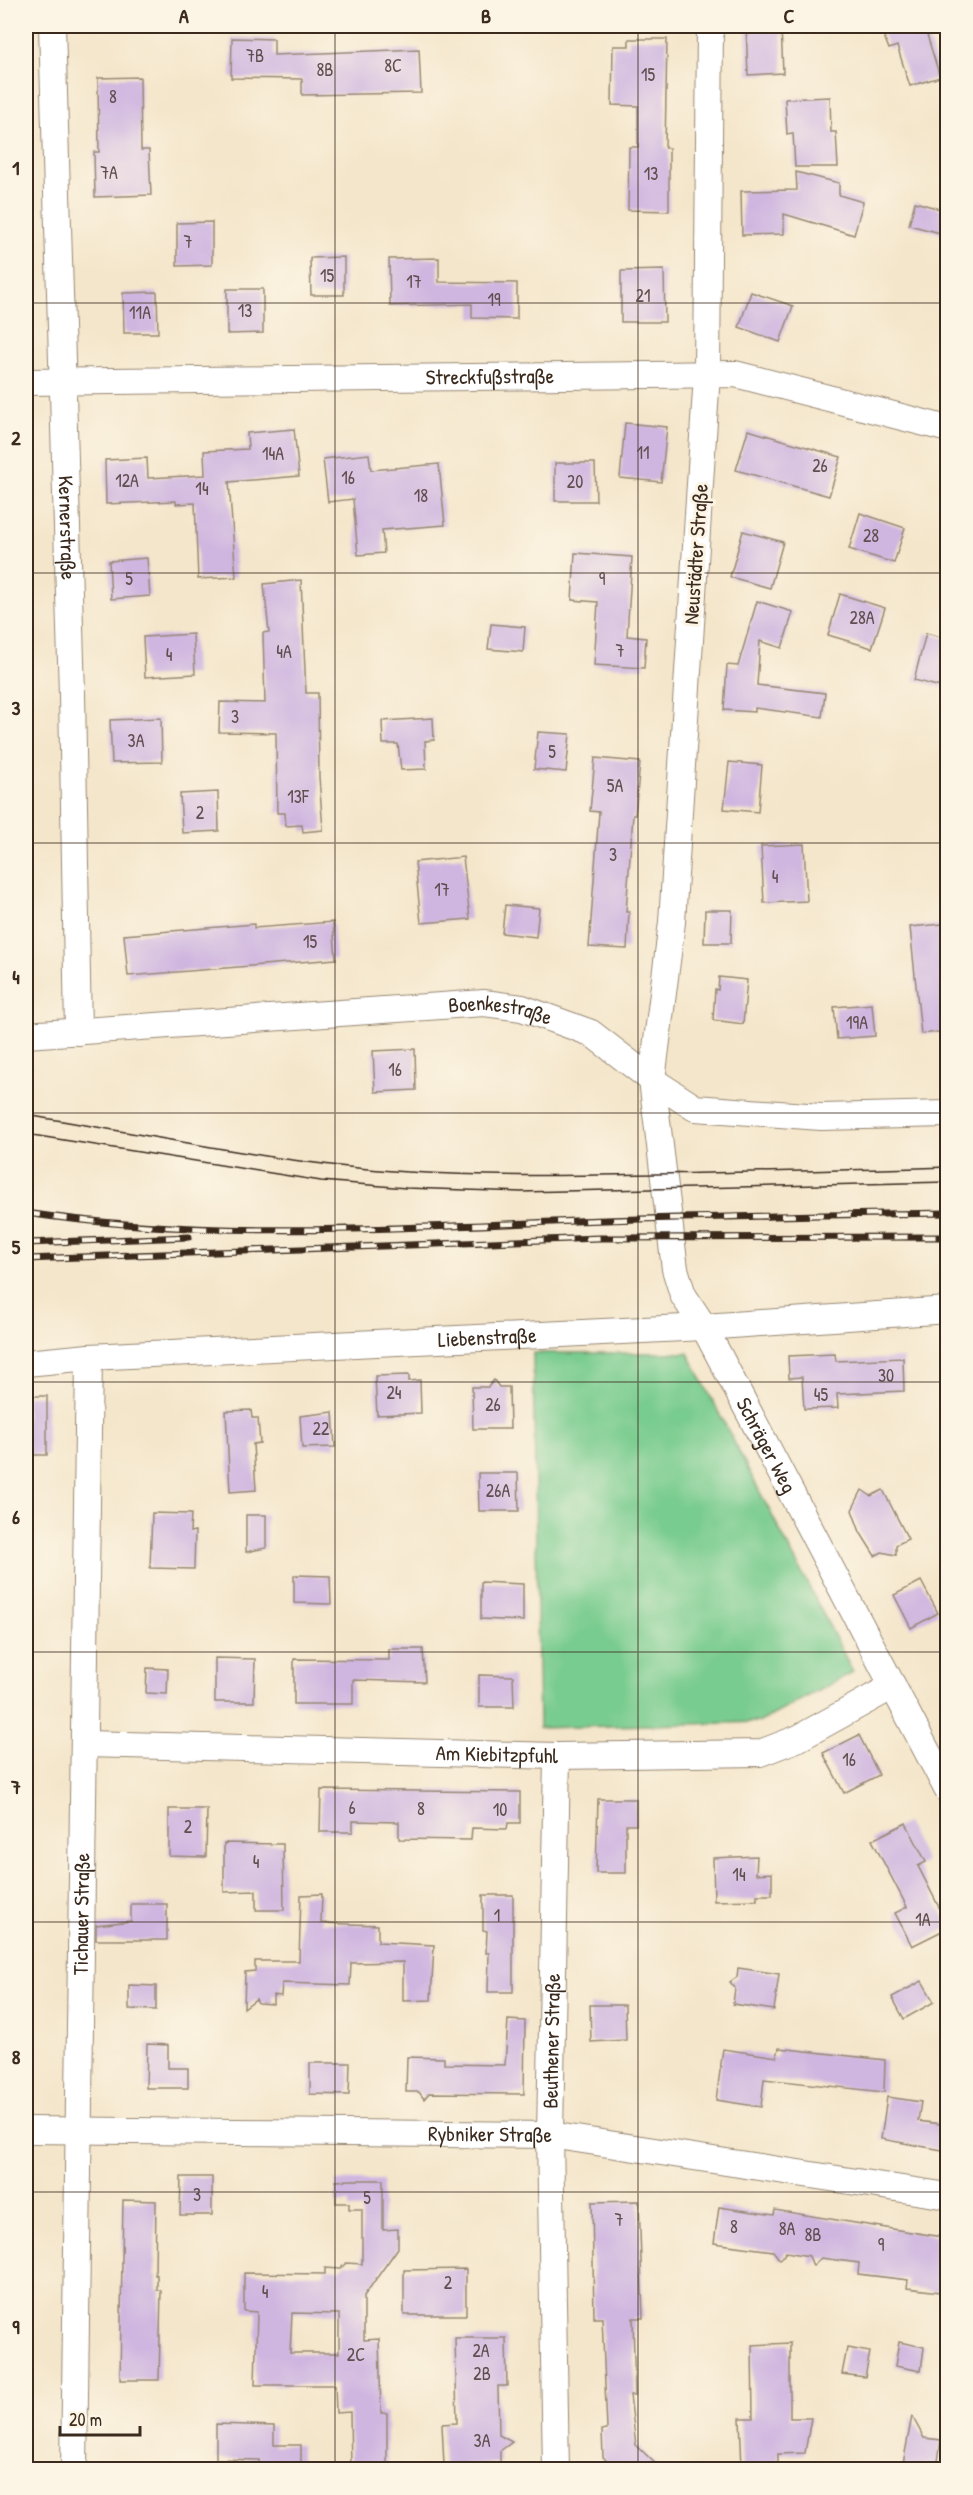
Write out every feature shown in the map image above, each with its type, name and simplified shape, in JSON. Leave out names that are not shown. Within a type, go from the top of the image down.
[{"type":"street","name":"Kernerstraße","points":[[52,26],[78,1032]]},
{"type":"street","name":"Neustädter Straße","points":[[652,1080],[672,922],[707,374],[710,26]]},
{"type":"street","name":"Streckfußstraße","points":[[26,382],[735,374],[948,429]]},
{"type":"street","name":"Boenkestraße","points":[[26,1035],[484,1003],[522,1008],[591,1033],[652,1080],[695,1108],[821,1117],[948,1114]]},
{"type":"street","name":"Schräger Weg","points":[[652,1080],[675,1269],[683,1295],[704,1327],[948,1791]]},
{"type":"street","name":"Liebenstraße","points":[[26,1363],[89,1357],[704,1327],[948,1310]]},
{"type":"street","name":"Tichauer Straße","points":[[74,2469],[89,1357]]},
{"type":"street","name":"Am Kiebitzpfuhl","points":[[85,1744],[557,1756],[760,1753],[798,1738],[892,1686]]},
{"type":"street","name":"Beuthener Straße","points":[[556,2469],[550,2135],[557,1756]]},
{"type":"street","name":"Rybniker Straße","points":[[26,2130],[550,2135],[948,2196]]},
{"type":"green space","points":[[533,1353],[688,1353],[853,1672],[760,1722],[539,1728]]},
{"type":"building","points":[[746,26],[781,26],[783,73],[748,75]]},
{"type":"building","points":[[880,26],[945,26],[946,28],[927,35],[940,77],[910,86],[897,46],[889,49]]},
{"type":"building","points":[[232,38],[274,39],[274,55],[419,49],[421,93],[302,95],[302,79],[231,78]]},
{"type":"building","points":[[629,39],[667,39],[665,148],[669,148],[669,211],[628,210],[629,147],[638,147],[638,106],[612,105],[613,46],[629,46]]},
{"type":"building","points":[[140,77],[141,150],[149,150],[151,195],[95,197],[94,152],[99,152],[98,78]]},
{"type":"building","points":[[830,97],[831,132],[836,132],[838,167],[795,167],[793,133],[787,134],[785,99]]},
{"type":"building","points":[[796,172],[839,183],[839,195],[863,202],[854,235],[784,214],[784,234],[742,235],[741,191],[797,190]]},
{"type":"building","points":[[915,202],[947,211],[944,234],[909,225]]},
{"type":"building","points":[[212,222],[212,265],[177,266],[177,223]]},
{"type":"building","points":[[344,257],[344,295],[311,295],[310,258]]},
{"type":"building","points":[[439,258],[439,282],[517,283],[517,319],[472,318],[472,304],[390,306],[389,259]]},
{"type":"building","points":[[664,270],[665,322],[621,322],[621,271]]},
{"type":"building","points":[[227,289],[263,289],[263,333],[227,334]]},
{"type":"building","points":[[157,292],[158,333],[124,333],[123,293]]},
{"type":"building","points":[[751,292],[793,306],[780,342],[739,327]]},
{"type":"building","points":[[625,423],[667,427],[661,482],[620,478]]},
{"type":"building","points":[[294,429],[299,476],[229,482],[236,577],[198,579],[195,503],[176,504],[176,501],[106,504],[105,460],[147,458],[148,478],[205,475],[204,451],[248,449],[247,433]]},
{"type":"building","points":[[748,430],[841,457],[829,496],[736,470]]},
{"type":"building","points":[[369,454],[371,470],[439,464],[445,525],[382,530],[384,553],[358,555],[353,499],[328,502],[323,459]]},
{"type":"building","points":[[555,463],[595,463],[596,501],[555,501]]},
{"type":"building","points":[[860,513],[905,528],[894,563],[849,549]]},
{"type":"building","points":[[743,531],[783,542],[770,588],[730,577]]},
{"type":"building","points":[[575,553],[632,557],[627,636],[646,638],[644,668],[594,665],[598,602],[572,600]]},
{"type":"building","points":[[147,558],[150,596],[111,599],[109,561]]},
{"type":"building","points":[[301,580],[306,693],[318,693],[319,777],[323,830],[303,832],[302,825],[286,826],[285,813],[277,813],[276,733],[219,732],[220,702],[265,703],[263,633],[269,632],[264,584]]},
{"type":"building","points":[[840,594],[885,608],[872,648],[828,635]]},
{"type":"building","points":[[757,601],[793,612],[782,648],[760,641],[757,685],[825,693],[822,717],[755,708],[755,712],[724,710],[727,665],[738,666]]},
{"type":"building","points":[[491,624],[525,627],[523,652],[488,649]]},
{"type":"building","points":[[926,633],[948,639],[948,689],[914,680]]},
{"type":"building","points":[[193,634],[195,674],[145,677],[143,637]]},
{"type":"building","points":[[161,718],[162,762],[112,763],[110,720]]},
{"type":"building","points":[[433,718],[434,740],[425,741],[426,769],[401,770],[398,744],[383,744],[382,721]]},
{"type":"building","points":[[538,732],[570,734],[566,772],[534,769]]},
{"type":"building","points":[[595,758],[640,762],[635,815],[633,815],[626,912],[629,912],[627,949],[589,947],[599,812],[590,811]]},
{"type":"building","points":[[729,762],[762,765],[758,812],[724,809]]},
{"type":"building","points":[[218,792],[219,831],[182,833],[180,794]]},
{"type":"building","points":[[804,844],[807,901],[764,903],[761,846]]},
{"type":"building","points":[[463,857],[470,919],[421,923],[415,862]]},
{"type":"building","points":[[505,905],[539,908],[536,937],[502,933]]},
{"type":"building","points":[[705,910],[732,910],[731,943],[704,943]]},
{"type":"building","points":[[333,922],[336,959],[128,976],[124,935],[254,924],[254,928]]},
{"type":"building","points":[[943,924],[948,970],[948,1031],[921,1034],[910,927]]},
{"type":"building","points":[[719,977],[747,980],[743,1024],[713,1020],[715,989],[718,990]]},
{"type":"building","points":[[872,1004],[875,1036],[837,1039],[834,1007]]},
{"type":"building","points":[[415,1049],[416,1090],[375,1092],[373,1051]]},
{"type":"building","points":[[835,1354],[836,1361],[903,1358],[904,1391],[837,1394],[838,1408],[804,1409],[802,1377],[789,1378],[788,1356]]},
{"type":"building","points":[[409,1375],[409,1381],[420,1380],[421,1413],[377,1415],[375,1376]]},
{"type":"building","points":[[494,1380],[499,1387],[509,1387],[510,1429],[473,1429],[472,1387],[488,1387]]},
{"type":"building","points":[[26,1396],[47,1396],[47,1455],[26,1455]]},
{"type":"building","points":[[251,1410],[252,1418],[258,1418],[260,1443],[253,1444],[256,1490],[230,1492],[226,1411]]},
{"type":"building","points":[[333,1412],[335,1447],[302,1448],[300,1416]]},
{"type":"building","points":[[478,1473],[518,1473],[519,1511],[479,1511]]},
{"type":"building","points":[[862,1490],[871,1496],[883,1490],[908,1539],[896,1545],[896,1555],[882,1552],[875,1556],[860,1532],[852,1510]]},
{"type":"building","points":[[152,1513],[191,1514],[190,1532],[195,1531],[194,1569],[150,1568]]},
{"type":"building","points":[[246,1515],[266,1515],[266,1548],[246,1552]]},
{"type":"building","points":[[294,1575],[330,1576],[331,1604],[294,1603]]},
{"type":"building","points":[[921,1581],[938,1613],[911,1628],[894,1595]]},
{"type":"building","points":[[481,1582],[523,1584],[523,1621],[481,1619]]},
{"type":"building","points":[[389,1649],[423,1649],[425,1682],[353,1680],[353,1704],[294,1704],[294,1659],[389,1660]]},
{"type":"building","points":[[215,1658],[255,1659],[254,1702],[215,1702]]},
{"type":"building","points":[[147,1668],[168,1669],[167,1694],[146,1693]]},
{"type":"building","points":[[479,1675],[513,1676],[514,1707],[479,1707]]},
{"type":"building","points":[[859,1735],[879,1775],[844,1793],[823,1753]]},
{"type":"building","points":[[321,1790],[520,1792],[520,1823],[508,1823],[507,1829],[472,1828],[471,1840],[399,1839],[399,1822],[353,1821],[353,1832],[320,1832]]},
{"type":"building","points":[[598,1799],[636,1799],[636,1825],[626,1825],[626,1873],[596,1873]]},
{"type":"building","points":[[169,1809],[207,1809],[206,1857],[169,1856]]},
{"type":"building","points":[[906,1823],[926,1862],[918,1866],[948,1925],[948,1928],[912,1946],[895,1913],[907,1907],[872,1840]]},
{"type":"building","points":[[224,1843],[283,1844],[284,1910],[256,1910],[256,1891],[224,1892]]},
{"type":"building","points":[[757,1856],[756,1874],[772,1873],[772,1895],[757,1895],[757,1900],[714,1901],[713,1858]]},
{"type":"building","points":[[322,1894],[321,1923],[378,1925],[378,1942],[434,1945],[431,2000],[403,2001],[403,1962],[351,1963],[350,1985],[282,1983],[281,1996],[273,1995],[273,2004],[258,2003],[256,1999],[244,2008],[245,1972],[255,1971],[255,1961],[299,1961],[301,1895]]},
{"type":"building","points":[[483,1895],[513,1895],[513,1992],[488,1992],[489,1953],[486,1953],[487,1931],[483,1930]]},
{"type":"building","points":[[131,1904],[167,1904],[167,1940],[96,1940],[96,1925],[131,1921]]},
{"type":"building","points":[[738,1968],[779,1974],[774,2010],[733,2004],[735,1988],[730,1982],[737,1977]]},
{"type":"building","points":[[922,1981],[934,2002],[904,2019],[892,1997]]},
{"type":"building","points":[[129,1985],[156,1986],[156,2010],[129,2009]]},
{"type":"building","points":[[590,2005],[625,2005],[626,2040],[591,2042]]},
{"type":"building","points":[[508,2020],[525,2021],[524,2094],[429,2093],[424,2099],[419,2092],[406,2092],[407,2057],[444,2058],[444,2064],[505,2065]]},
{"type":"building","points":[[147,2044],[168,2045],[168,2068],[188,2068],[188,2088],[146,2088]]},
{"type":"building","points":[[779,2048],[885,2060],[884,2092],[764,2079],[761,2107],[716,2100],[723,2049],[777,2057]]},
{"type":"building","points":[[310,2063],[350,2063],[349,2095],[310,2094]]},
{"type":"building","points":[[887,2097],[921,2102],[918,2121],[948,2125],[948,2151],[881,2139]]},
{"type":"building","points":[[181,2177],[212,2177],[212,2215],[180,2215]]},
{"type":"building","points":[[383,2180],[383,2230],[398,2229],[398,2248],[364,2296],[364,2340],[379,2339],[381,2413],[387,2413],[387,2469],[351,2469],[350,2412],[336,2413],[335,2385],[255,2385],[257,2312],[244,2311],[244,2273],[325,2274],[325,2268],[340,2269],[346,2263],[362,2264],[362,2209],[349,2209],[349,2203],[336,2203],[336,2181]],"holes":[[[292,2313],[339,2314],[339,2353],[290,2353]]]},
{"type":"building","points":[[123,2200],[156,2201],[155,2275],[157,2275],[157,2290],[161,2290],[159,2380],[120,2380]]},
{"type":"building","points":[[639,2201],[643,2318],[633,2318],[635,2395],[630,2395],[636,2445],[661,2469],[615,2469],[603,2457],[602,2430],[607,2429],[602,2318],[594,2318],[592,2202]]},
{"type":"building","points":[[719,2207],[774,2215],[775,2210],[948,2238],[948,2293],[907,2288],[908,2280],[858,2274],[859,2263],[821,2258],[813,2266],[809,2256],[786,2252],[780,2260],[773,2251],[714,2243]]},
{"type":"building","points":[[466,2269],[466,2315],[404,2315],[404,2270]]},
{"type":"building","points":[[455,2338],[506,2338],[507,2386],[498,2386],[499,2435],[512,2442],[500,2451],[500,2463],[444,2465],[442,2424],[457,2423]]},
{"type":"building","points":[[899,2342],[924,2347],[921,2371],[895,2366]]},
{"type":"building","points":[[790,2343],[790,2418],[811,2418],[805,2453],[778,2454],[778,2469],[742,2469],[740,2418],[753,2418],[752,2345]]},
{"type":"building","points":[[847,2348],[870,2352],[865,2377],[842,2374]]},
{"type":"building","points":[[912,2416],[924,2438],[941,2440],[937,2469],[902,2469]]},
{"type":"building","points":[[216,2424],[274,2426],[274,2445],[301,2445],[301,2469],[259,2469],[259,2460],[216,2459]]},
{"type":"tram line","points":[[26,1115],[264,1156],[408,1172],[559,1176],[948,1167]]},
{"type":"tram line","points":[[26,1134],[321,1181],[406,1188],[521,1192],[948,1182]]},
{"type":"railway","points":[[26,1213],[157,1226],[289,1230],[701,1217],[948,1213]]},
{"type":"railway","points":[[26,1243],[189,1237]]},
{"type":"railway","points":[[26,1259],[600,1238],[948,1237]]}]
